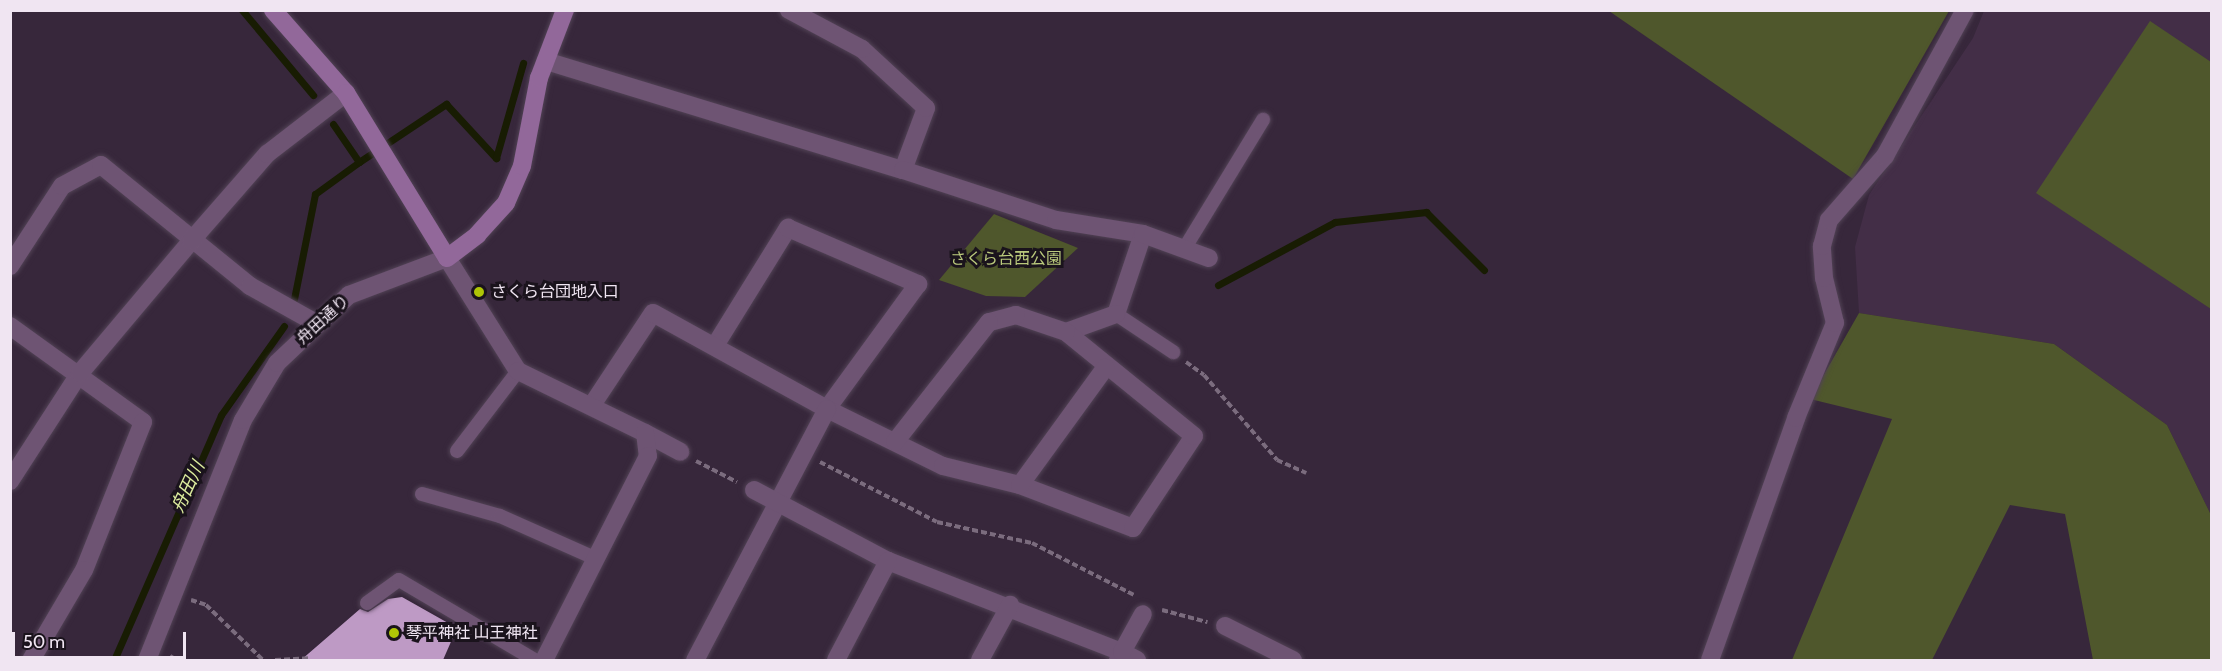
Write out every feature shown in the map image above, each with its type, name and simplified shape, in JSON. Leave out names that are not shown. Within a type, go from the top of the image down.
[{"type":"street","points":[[273,10],[346,93],[518,371],[592,405],[680,452]]},
{"type":"street","name":"舟田通り","points":[[147,660],[243,420],[278,363],[316,323],[349,295],[447,258],[477,235],[506,203],[522,166],[546,61],[565,10]]},
{"type":"street","points":[[789,10],[862,49],[926,108],[903,170]]},
{"type":"street","points":[[1710,660],[1800,408],[1835,323],[1824,278],[1822,246],[1830,220],[1885,156],[1965,10]]},
{"type":"street","points":[[546,61],[903,170],[1056,220],[1143,234],[1186,246],[1209,258]]},
{"type":"street","points":[[10,481],[80,373],[191,241],[267,154],[346,93]]},
{"type":"street","points":[[10,266],[62,186],[101,165],[191,241],[250,286],[316,323]]},
{"type":"street","points":[[695,660],[827,409],[918,284],[788,228],[716,344]]},
{"type":"street","points":[[1066,332],[1116,314],[1143,234]]},
{"type":"street","points":[[592,405],[653,313],[716,344],[827,409],[943,466],[1020,485],[1132,528],[1194,436],[1105,368],[1066,332],[1016,315],[989,322],[895,442]]},
{"type":"street","points":[[10,326],[80,373],[143,422],[84,570],[31,660]]},
{"type":"street","points":[[1020,485],[1105,368]]},
{"type":"street","points":[[544,660],[648,456],[645,433]]},
{"type":"street","points":[[754,490],[888,561],[1010,605],[1126,658],[1147,606]]},
{"type":"street","points":[[836,660],[888,561]]},
{"type":"street","points":[[980,660],[1010,605]]},
{"type":"street","points":[[1225,626],[1293,660]]},
{"type":"lane","points":[[1186,246],[1263,120]]},
{"type":"lane","points":[[1116,314],[1173,352]]},
{"type":"lane","points":[[457,451],[518,371]]},
{"type":"lane","points":[[422,494],[500,516],[597,559]]},
{"type":"lane","points":[[366,603],[399,580],[535,660]]},
{"type":"path","points":[[1173,352],[1204,375],[1277,460],[1306,473]]},
{"type":"path","points":[[680,452],[754,490]]},
{"type":"path","points":[[804,454],[938,522],[1032,543],[1147,606],[1225,626]]},
{"type":"path","points":[[174,593],[206,605],[263,660]]},
{"type":"path","points":[[274,660],[309,658]]},
{"type":"shaded area","points":[[1984,11],[2211,11],[2211,515],[2167,425],[2054,344],[1859,313],[1855,247],[1869,195],[1973,38]]},
{"type":"green space","points":[[1609,11],[1949,11],[1853,179]]},
{"type":"green space","points":[[2150,21],[2211,62],[2211,309],[2036,193]]},
{"type":"green space","name":"さくら台西公園","points":[[994,214],[1078,248],[1025,297],[986,296],[939,280]]},
{"type":"green space","points":[[1859,313],[2054,344],[2167,425],[2211,515],[2211,660],[2093,660],[2065,514],[2010,505],[1932,660],[1792,660],[1892,419],[1810,399]]},
{"type":"building","name":"琴平神社 山王神社","points":[[402,597],[457,628],[443,660],[301,660],[360,609],[368,612],[388,599]]},
{"type":"waterway","points":[[242,10],[313,95]]},
{"type":"waterway","points":[[359,162],[446,104],[496,158],[523,63]]},
{"type":"waterway","points":[[294,299],[315,194],[359,162],[333,124]]},
{"type":"waterway","points":[[1218,285],[1335,222],[1426,212],[1484,270]]},
{"type":"waterway","name":"舟田川","points":[[114,660],[221,415],[284,326]]},
{"type":"place","name":"さくら台団地入口","points":[[479,292]]},
{"type":"place","name":"琴平神社 山王神社","points":[[394,633]]}]
